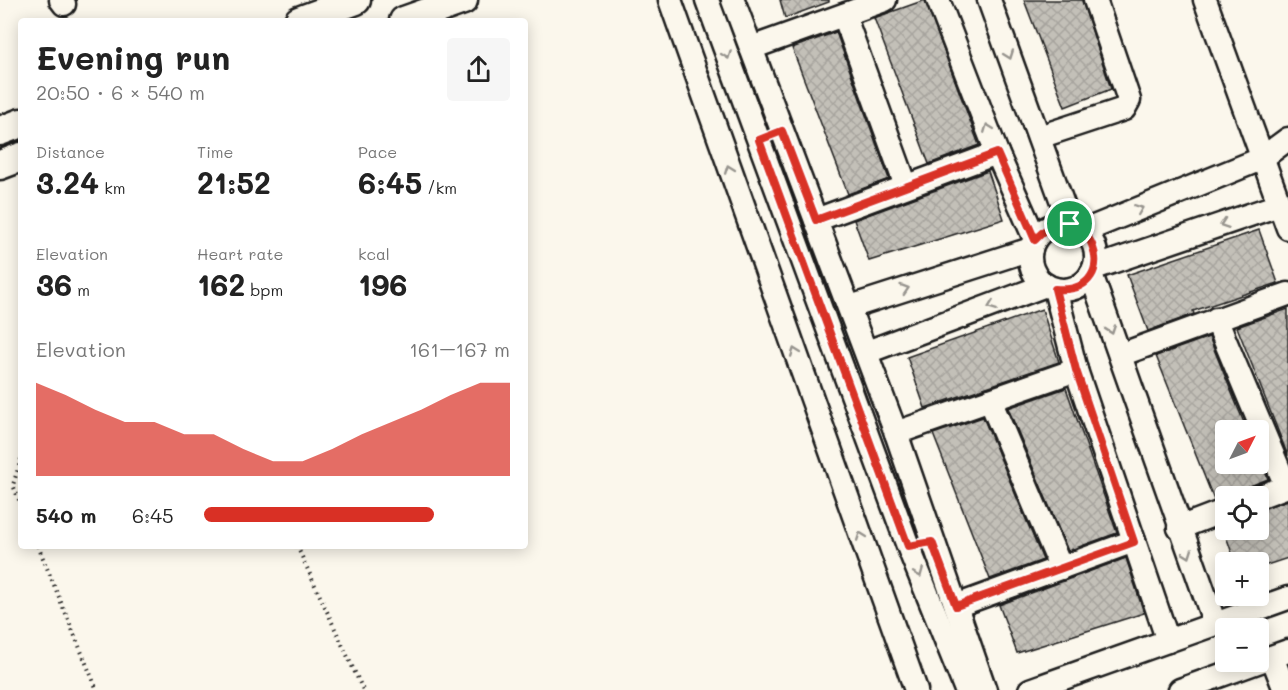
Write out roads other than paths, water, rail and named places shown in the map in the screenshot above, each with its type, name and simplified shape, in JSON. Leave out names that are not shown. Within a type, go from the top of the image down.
[{"type":"main road","points":[[307,18],[356,0]]},
{"type":"main road","points":[[412,18],[463,0]]},
{"type":"main road","points":[[0,131],[18,124]]},
{"type":"main road","points":[[0,165],[18,158]]},
{"type":"street","points":[[670,0],[916,690]]},
{"type":"street","points":[[707,0],[908,546],[966,690]]},
{"type":"street","points":[[733,0],[867,352],[985,690]]},
{"type":"street","points":[[751,48],[885,0]]},
{"type":"street","points":[[939,0],[1033,244],[1033,269],[1051,287],[1076,370],[1168,641]]},
{"type":"street","points":[[989,0],[1039,137],[1077,228],[1095,249],[1093,272],[1179,528],[1215,624],[1030,690]]},
{"type":"street","points":[[1039,137],[1124,109],[1129,100],[1095,0]]},
{"type":"street","points":[[1205,0],[1288,228]]},
{"type":"street","points":[[844,15],[906,186]]},
{"type":"street","points":[[711,117],[746,106]]},
{"type":"street","points":[[759,140],[782,131]]},
{"type":"street","points":[[850,307],[1033,244],[1050,226],[1077,228],[1262,159],[1288,139]]},
{"type":"street","points":[[816,220],[997,153]]},
{"type":"street","points":[[867,352],[1051,287],[1076,288],[1093,272],[1279,205]]},
{"type":"street","points":[[1120,355],[1288,294]]},
{"type":"street","points":[[1216,320],[1287,486],[1269,493]]},
{"type":"street","points":[[896,433],[1076,370]]},
{"type":"street","points":[[990,400],[1061,568]]},
{"type":"street","points":[[1179,528],[1215,514]]},
{"type":"street","points":[[908,546],[932,542]]},
{"type":"street","points":[[956,606],[1134,542]]},
{"type":"street","points":[[1232,618],[1288,598]]},
{"type":"street","points":[[1180,690],[1280,654],[1285,690]]}]
